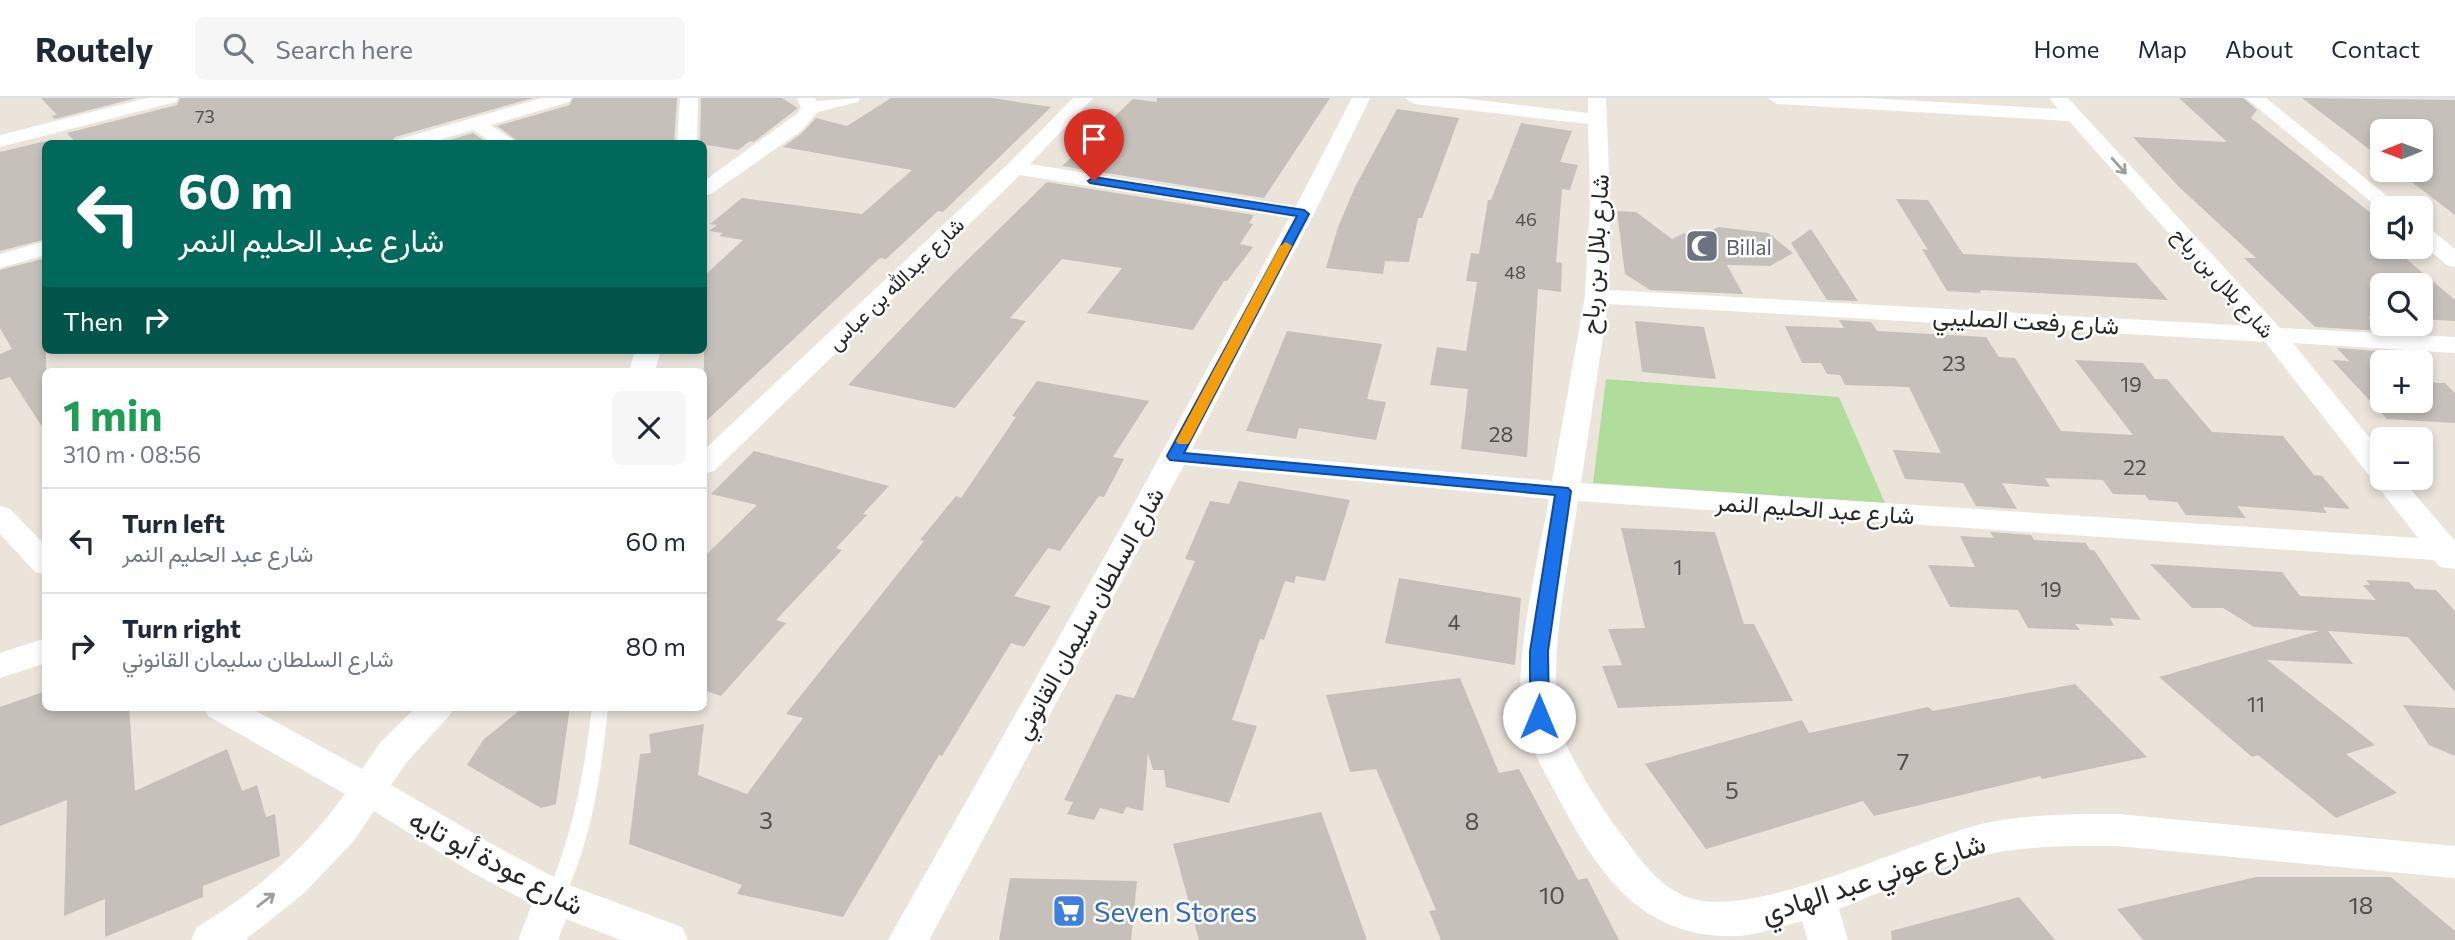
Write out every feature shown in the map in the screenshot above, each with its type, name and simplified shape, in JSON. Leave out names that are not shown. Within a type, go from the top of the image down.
[{"type":"street","points":[[0,141],[169,98]]},
{"type":"street","points":[[417,140],[562,98]]},
{"type":"street","points":[[687,140],[689,98]]},
{"type":"street","points":[[707,188],[794,127],[806,116],[808,103],[851,98]]},
{"type":"street","name":"شارع عبدالله بن عباس","points":[[707,462],[1015,169],[1084,98]]},
{"type":"street","name":"شارع السلطان سليمان القانوني","points":[[908,940],[1175,456],[1304,214],[1361,98]]},
{"type":"street","points":[[1414,98],[1598,109]]},
{"type":"street","points":[[1777,98],[2073,116]]},
{"type":"street","name":"شارع بلال بن رباح","points":[[2058,98],[2272,334],[2370,457]]},
{"type":"street","points":[[2255,98],[2376,196]]},
{"type":"street","name":"شارع بلال بن رباح","points":[[1563,491],[1597,296],[1601,202],[1598,109]]},
{"type":"street","points":[[475,123],[503,140]]},
{"type":"street","points":[[1015,169],[1304,214]]},
{"type":"street","points":[[2433,242],[2455,260]]},
{"type":"street","points":[[0,261],[42,249]]},
{"type":"street","name":"شارع رفعت الصليبي","points":[[1597,296],[2455,345]]},
{"type":"street","name":"شارع عبد الحليم النمر","points":[[1175,456],[1563,491],[2451,556]]},
{"type":"street","points":[[2396,490],[2451,556]]},
{"type":"street","name":"شارع عوني عبد الهادي","points":[[1563,491],[1539,651],[1539,717],[1559,765],[1588,818],[1638,887],[1675,912],[1711,918],[1741,918],[1816,900],[1923,859],[1991,838],[2065,830],[2118,830],[2455,862]]},
{"type":"street","points":[[0,516],[42,561]]},
{"type":"street","points":[[0,666],[42,651]]},
{"type":"street","name":"شارع عودة أبو تايه","points":[[227,711],[369,790],[485,860],[555,897],[668,940]]},
{"type":"street","points":[[211,940],[288,883],[340,831],[393,753],[433,711]]},
{"type":"street","points":[[538,940],[555,897]]},
{"type":"street","points":[[1816,900],[1828,940]]},
{"type":"lane","points":[[555,897],[584,825],[591,793],[600,711]]},
{"type":"green space","points":[[1606,379],[1839,397],[1885,503],[1593,483]]},
{"type":"building","points":[[41,98],[136,98],[55,119],[52,116],[57,115]]},
{"type":"building","points":[[180,98],[533,98],[395,137],[393,140],[73,140],[67,133],[177,105]]},
{"type":"building","points":[[573,98],[677,98],[674,140],[516,140],[497,126],[570,105]]},
{"type":"building","points":[[701,98],[782,98],[798,108],[754,142],[750,141],[738,150],[707,145],[707,140],[700,140]]},
{"type":"building","points":[[891,98],[992,98],[1051,107],[943,212],[938,211],[886,259],[880,258],[707,420],[707,368],[704,368],[704,354],[707,354],[707,273],[743,240],[719,236],[723,233],[709,231],[717,225],[710,224],[742,198],[862,214],[912,170],[783,147],[816,118],[847,126]]},
{"type":"building","points":[[1157,98],[1330,98],[1264,198],[1062,166],[1133,99],[1157,102]]},
{"type":"building","points":[[2179,98],[2243,98],[2257,110],[2251,118],[2370,212],[2370,259],[2406,259],[2423,273],[2370,273],[2370,330],[2315,327],[2244,258],[2256,258],[2179,187],[2133,137],[2227,142]]},
{"type":"building","points":[[2302,98],[2455,100],[2455,215],[2412,182],[2433,182],[2433,119],[2370,119],[2370,150]]},
{"type":"building","points":[[1397,109],[1459,118],[1422,218],[1418,218],[1409,262],[1385,261],[1383,274],[1326,268],[1338,227],[1355,187]]},
{"type":"building","points":[[1521,123],[1572,131],[1560,162],[1578,165],[1570,190],[1562,189],[1556,262],[1562,263],[1561,292],[1538,289],[1527,457],[1461,449],[1468,389],[1430,385],[1437,347],[1466,351],[1477,282],[1466,281],[1471,253],[1479,254],[1488,200],[1491,200]]},
{"type":"building","points":[[473,133],[483,140],[450,140]]},
{"type":"building","points":[[42,142],[42,240],[0,251],[0,152]]},
{"type":"building","points":[[1047,182],[1254,215],[1249,223],[1253,224],[1240,244],[1253,247],[1227,281],[1224,281],[1193,330],[1087,313],[1122,268],[1062,259],[1010,318],[1026,321],[955,408],[848,385],[951,276]]},
{"type":"building","points":[[1896,199],[1928,200],[1963,254],[2136,263],[2168,300],[1980,290],[1981,293],[1947,291],[1922,249],[1928,250]]},
{"type":"building","name":"Billal","points":[[1617,211],[1636,212],[1672,239],[1684,233],[1697,240],[1718,227],[1768,233],[1793,253],[1770,266],[1727,265],[1743,294],[1650,290],[1625,274]]},
{"type":"building","points":[[1811,229],[1858,301],[1827,300],[1791,243]]},
{"type":"building","points":[[42,259],[42,354],[46,354],[46,368],[42,368],[42,427],[10,377],[0,380],[0,354],[12,349],[0,328],[0,270]]},
{"type":"building","points":[[2433,281],[2455,300],[2455,321],[2433,320]]},
{"type":"building","points":[[1839,320],[1871,322],[1877,331],[1986,337],[1999,357],[2015,358],[2061,431],[2133,435],[2075,360],[2143,363],[2155,379],[2167,379],[2212,432],[2283,436],[2314,475],[2322,476],[2350,509],[2323,507],[2327,513],[2237,506],[2246,518],[2186,515],[2177,502],[2149,500],[2145,495],[2113,494],[2103,480],[2045,478],[2050,487],[2002,483],[2017,509],[1976,506],[1963,483],[1905,479],[1893,450],[1941,453],[1909,387],[1845,385],[1840,375],[1827,374],[1821,363],[1802,363],[1785,326],[1844,328]]},
{"type":"building","points":[[1635,321],[1704,327],[1716,379],[1642,372]]},
{"type":"building","points":[[1287,331],[1382,344],[1367,399],[1386,402],[1376,440],[1299,428],[1296,439],[1246,431]]},
{"type":"building","points":[[2337,348],[2370,350],[2370,401],[2332,360],[2349,361]]},
{"type":"building","points":[[1037,381],[1149,401],[1113,457],[1124,459],[1104,497],[1099,496],[1060,551],[1048,548],[1014,596],[1051,606],[1024,647],[1011,643],[942,756],[939,755],[843,917],[737,894],[742,885],[629,844],[640,754],[651,753],[649,734],[704,724],[698,775],[747,794],[803,718],[786,714],[924,541],[920,540],[956,496],[961,498]]},
{"type":"building","points":[[2433,381],[2445,383],[2455,393],[2455,423],[2387,419],[2381,413],[2433,413]]},
{"type":"building","points":[[754,451],[889,486],[863,514],[867,515],[836,548],[842,550],[776,620],[786,623],[721,696],[707,691],[707,554],[757,505],[711,494]]},
{"type":"building","points":[[1239,481],[1350,500],[1325,581],[1296,576],[1294,583],[1285,581],[1264,640],[1260,639],[1232,720],[1257,726],[1229,803],[1166,787],[1164,770],[1153,770],[1148,753],[1143,811],[1126,807],[1123,814],[1100,808],[1094,820],[1067,814],[1073,802],[1064,800],[1116,694],[1134,698],[1195,561],[1185,559],[1210,501],[1229,504]]},
{"type":"building","points":[[1621,528],[1715,532],[1744,624],[1754,624],[1793,701],[1618,708],[1602,666],[1622,665],[1608,629],[1645,628]]},
{"type":"building","points":[[1990,532],[2031,535],[2034,540],[2086,543],[2090,550],[2094,550],[2141,620],[2110,618],[2114,626],[2075,624],[2080,630],[2028,628],[2018,610],[1950,607],[1928,565],[1975,567],[1960,536],[1994,538]]},
{"type":"building","points":[[2150,564],[2282,572],[2300,596],[2376,600],[2363,585],[2370,585],[2366,580],[2409,582],[2415,589],[2436,590],[2455,611],[2455,692],[2408,637],[2328,631],[2353,664],[2267,660],[2375,745],[2346,754],[2397,793],[2336,818],[2258,755],[2252,757],[2159,677],[2319,631],[2254,627],[2223,608],[2192,608]]},
{"type":"building","points":[[1399,578],[1521,598],[1515,665],[1385,643]]},
{"type":"building","points":[[1460,678],[1499,773],[1519,769],[1578,880],[1587,878],[1619,940],[1441,940],[1429,911],[1436,910],[1376,769],[1350,772],[1326,695]]},
{"type":"building","points":[[2075,684],[2147,757],[2042,779],[2040,776],[1874,816],[1863,801],[1706,849],[1645,764],[1802,720],[1809,733],[1928,707],[1933,711]]},
{"type":"building","points":[[42,692],[42,711],[129,711],[135,791],[227,749],[242,791],[257,785],[266,817],[275,814],[280,856],[203,886],[203,897],[105,937],[105,899],[64,916],[67,800],[0,826],[0,707]]},
{"type":"building","points":[[2403,705],[2455,708],[2455,756],[2429,745]]},
{"type":"building","points":[[519,711],[569,711],[556,804],[541,808],[467,765],[484,739]]},
{"type":"building","points":[[1321,812],[1367,940],[1199,940],[1173,844]]},
{"type":"building","points":[[2256,877],[2391,877],[2455,931],[2455,940],[2143,940],[2117,909]]},
{"type":"building","name":"Seven Stores","points":[[1010,878],[1137,881],[1131,940],[999,940]]},
{"type":"building","points":[[2019,897],[2055,940],[1892,940],[1891,931]]},
{"type":"slow traffic","points":[[1183,441],[1286,246]]},
{"type":"place","name":"Billal","points":[[1702,246]]},
{"type":"place","name":"Seven Stores","points":[[1069,911]]},
{"type":"route","points":[[1094,181],[1304,214],[1175,456],[1563,491],[1539,651],[1539,717]]}]
